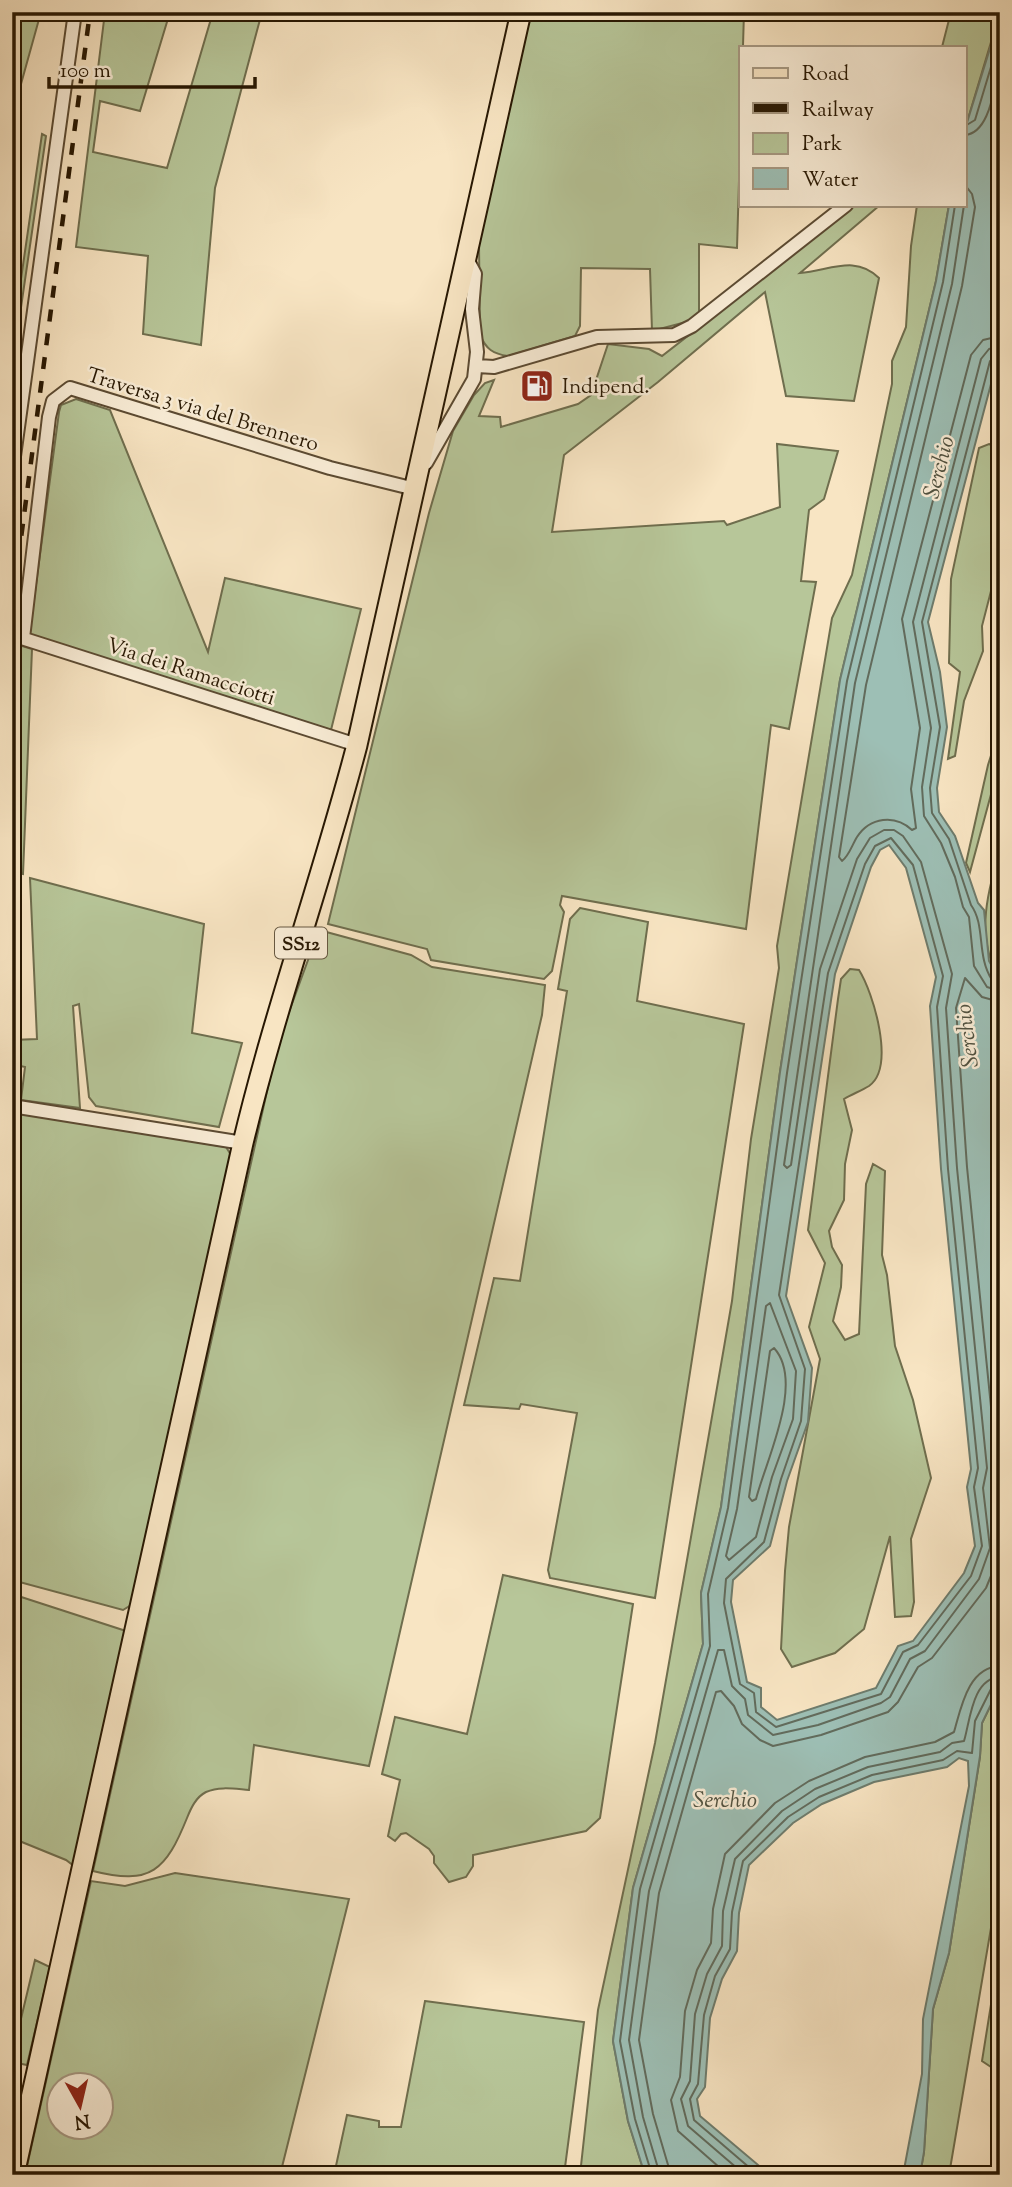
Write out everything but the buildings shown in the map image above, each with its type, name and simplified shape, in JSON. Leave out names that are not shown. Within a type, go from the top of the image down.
[{"type":"main road","name":"SS12","points":[[14,2175],[243,1143],[264,1054],[332,843],[357,745],[521,12]]},
{"type":"street","points":[[12,471],[19,377],[75,12]]},
{"type":"street","points":[[477,366],[494,367],[597,337],[674,335],[692,326],[845,206]]},
{"type":"street","points":[[417,483],[474,379],[477,366],[472,309],[475,274],[466,257]]},
{"type":"street","name":"Traversa 3 via del Brennero","points":[[18,637],[49,417],[53,401],[70,388],[330,468],[417,483]]},
{"type":"street","name":"Via dei Ramacciotti","points":[[18,637],[357,745]]},
{"type":"street","points":[[12,1106],[243,1143]]},
{"type":"green space","points":[[12,12],[41,12],[16,102],[12,101]]},
{"type":"green space","points":[[105,12],[170,12],[140,111],[100,101],[93,152],[167,168],[213,12],[262,12],[215,188],[201,345],[143,334],[148,256],[76,247]]},
{"type":"green space","points":[[531,12],[744,12],[743,46],[739,46],[737,248],[699,244],[699,314],[686,322],[652,331],[650,269],[581,268],[580,326],[575,336],[508,356],[498,354],[488,347],[480,335],[479,244]]},
{"type":"green space","points":[[951,12],[1000,12],[967,122],[967,46],[942,46]]},
{"type":"green space","points":[[42,134],[46,136],[12,369],[12,341]]},
{"type":"green space","points":[[855,206],[879,206],[800,273],[851,265],[870,271],[879,278],[854,401],[786,396],[765,292],[658,382],[564,455],[552,532],[724,521],[727,525],[780,507],[777,444],[838,451],[824,499],[809,510],[801,581],[816,582],[789,729],[771,725],[746,929],[562,896],[560,905],[564,912],[552,971],[544,979],[431,960],[427,949],[328,924],[429,513],[453,431],[474,395],[485,383],[494,380],[479,416],[500,417],[501,427],[578,404],[591,395],[608,344],[649,349],[662,356]]},
{"type":"green space","points":[[917,206],[949,206],[936,281],[840,680],[780,1072],[721,1507],[701,1593],[703,1644],[633,1888],[613,2041],[628,2121],[645,2175],[580,2175],[598,2010],[655,1743],[732,1301],[751,1139],[779,968],[777,946],[832,618],[852,575],[892,384],[892,361],[906,327],[911,246]]},
{"type":"green space","points":[[76,399],[110,410],[208,652],[225,578],[361,609],[331,730],[29,637],[59,412],[61,405]]},
{"type":"green space","points":[[989,444],[1000,449],[1000,556],[982,626],[983,651],[964,701],[955,756],[948,759],[960,672],[949,663],[951,579],[979,448]]},
{"type":"green space","points":[[19,645],[32,649],[23,874],[12,872],[12,696]]},
{"type":"green space","points":[[1000,727],[1000,761],[970,872],[966,863],[988,765]]},
{"type":"green space","points":[[1000,848],[1000,980],[992,964],[985,931],[988,898]]},
{"type":"green space","points":[[30,878],[204,924],[192,1033],[242,1043],[219,1127],[96,1106],[89,1097],[79,1004],[73,1006],[80,1108],[21,1100],[25,1067],[12,1064],[12,1040],[37,1039]]},
{"type":"green space","points":[[580,908],[648,922],[637,1001],[744,1024],[655,1598],[550,1578],[548,1570],[577,1413],[521,1404],[519,1409],[464,1405],[494,1278],[520,1281],[567,991],[558,989],[570,919]]},
{"type":"green space","points":[[319,930],[411,955],[432,967],[545,985],[542,1015],[369,1766],[254,1745],[249,1790],[222,1788],[202,1794],[192,1807],[172,1850],[154,1870],[143,1875],[129,1876],[93,1871],[278,1042]]},
{"type":"green space","points":[[850,969],[859,970],[870,995],[879,1029],[881,1063],[877,1076],[869,1086],[844,1099],[852,1130],[845,1164],[844,1200],[829,1231],[832,1247],[842,1265],[841,1287],[833,1321],[845,1340],[859,1334],[866,1184],[873,1164],[885,1171],[882,1255],[887,1275],[895,1346],[913,1400],[931,1478],[911,1539],[914,1602],[911,1616],[895,1617],[890,1536],[864,1629],[835,1653],[792,1667],[781,1649],[785,1571],[789,1527],[820,1359],[809,1327],[825,1263],[808,1230],[841,979]]},
{"type":"green space","points":[[12,1111],[226,1147],[231,1155],[131,1605],[123,1610],[12,1580]]},
{"type":"green space","points":[[503,1575],[633,1604],[600,1818],[586,1831],[473,1855],[473,1866],[466,1877],[449,1882],[434,1863],[434,1856],[429,1849],[406,1833],[401,1834],[395,1841],[388,1836],[400,1780],[382,1774],[395,1717],[467,1734]]},
{"type":"green space","points":[[12,1594],[129,1632],[74,1866],[66,1860],[12,1838]]},
{"type":"green space","points":[[1000,1686],[1000,1875],[949,2175],[920,2175],[924,2152],[933,2009],[949,1953],[980,1757],[982,1723]]},
{"type":"green space","points":[[175,1873],[349,1899],[280,2175],[25,2175],[46,2081],[46,2142],[116,2142],[116,2072],[48,2072],[91,1881],[125,1886]]},
{"type":"green space","points":[[1000,1948],[1000,2073],[982,2061]]},
{"type":"green space","points":[[35,1960],[50,1967],[27,2065],[12,2062],[12,2044],[15,2044]]},
{"type":"green space","points":[[425,2001],[584,2022],[564,2175],[334,2175],[347,2115],[379,2121],[379,2127],[401,2127]]},
{"type":"water","name":"Serchio","points":[[1000,16],[1000,350],[928,622],[940,672],[947,727],[937,788],[939,812],[955,836],[978,903],[984,910],[989,961],[1000,980],[1000,1686],[982,1723],[980,1756],[949,1953],[933,2009],[924,2152],[920,2175],[903,2175],[922,2074],[923,2019],[969,1786],[968,1761],[959,1758],[947,1767],[874,1782],[822,1804],[793,1823],[749,1865],[739,1913],[737,1951],[722,1979],[710,2018],[705,2087],[697,2099],[700,2116],[770,2175],[645,2175],[628,2121],[613,2041],[633,1888],[703,1644],[701,1593],[721,1507],[780,1072],[840,680],[936,281],[949,206],[967,206],[967,123]],"holes":[[[889,845],[906,868],[936,977],[930,1006],[941,1169],[971,1469],[967,1487],[975,1546],[964,1573],[913,1641],[898,1646],[876,1688],[777,1720],[761,1707],[761,1688],[747,1682],[731,1602],[733,1580],[770,1546],[787,1481],[808,1422],[812,1368],[786,1296],[835,974],[871,867],[880,850]]]},
{"type":"railway","points":[[12,607],[90,12]]},
{"type":"place","name":"Indipend.","points":[[537,386]]}]
